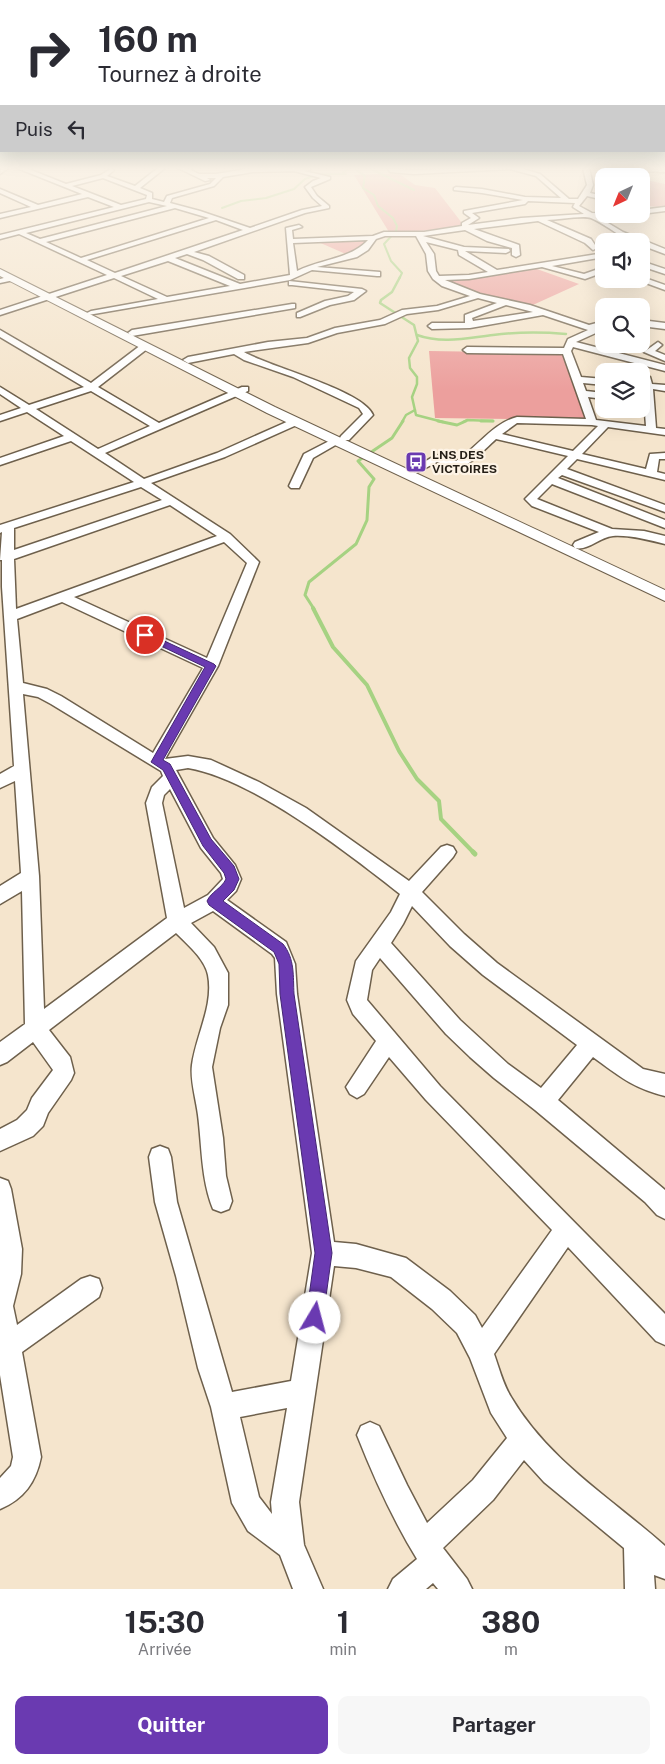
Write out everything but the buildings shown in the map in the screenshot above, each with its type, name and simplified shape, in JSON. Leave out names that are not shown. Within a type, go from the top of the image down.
[{"type":"street","points":[[42,242],[167,300]]},
{"type":"street","points":[[81,260],[138,242]]},
{"type":"street","points":[[0,313],[215,242]]},
{"type":"street","points":[[92,313],[239,287],[292,289],[362,291],[351,298],[328,303],[300,318],[292,289],[289,242]]},
{"type":"street","points":[[132,333],[292,289],[306,269],[324,262],[354,255],[370,242]]},
{"type":"street","points":[[423,242],[430,254],[432,271],[437,278],[448,285],[478,296],[544,313],[595,331]]},
{"type":"street","points":[[439,242],[463,249],[501,250],[516,255]]},
{"type":"street","points":[[504,242],[516,247],[515,263],[525,268]]},
{"type":"street","points":[[588,242],[593,248]]},
{"type":"street","points":[[650,246],[665,252]]},
{"type":"street","points":[[463,249],[462,253],[496,273]]},
{"type":"street","points":[[187,252],[206,258],[241,277]]},
{"type":"street","points":[[437,278],[469,277],[595,256]]},
{"type":"street","points":[[168,258],[239,287]]},
{"type":"street","points":[[584,258],[595,264]]},
{"type":"street","points":[[650,262],[665,259]]},
{"type":"street","points":[[543,265],[585,277],[595,272]]},
{"type":"street","points":[[650,266],[665,272]]},
{"type":"street","points":[[0,267],[144,347],[240,391],[665,596]]},
{"type":"street","points":[[306,269],[377,274]]},
{"type":"street","points":[[4,277],[92,313],[188,360],[295,422],[340,439]]},
{"type":"street","points":[[650,283],[665,288]]},
{"type":"street","points":[[188,360],[301,336],[382,322],[405,312],[438,308],[478,296]]},
{"type":"street","points":[[470,324],[467,320],[468,317],[507,302]]},
{"type":"street","points":[[432,326],[470,324],[544,313]]},
{"type":"street","points":[[650,320],[665,318]]},
{"type":"street","points":[[650,323],[665,326]]},
{"type":"street","points":[[569,347],[577,337],[595,331]]},
{"type":"street","points":[[0,333],[5,342],[92,387],[159,427]]},
{"type":"street","points":[[661,346],[648,352],[665,358]]},
{"type":"street","points":[[0,418],[92,387],[144,347]]},
{"type":"street","points":[[569,347],[592,422]]},
{"type":"street","points":[[467,350],[569,347],[665,368]]},
{"type":"street","points":[[235,351],[296,375],[362,406],[367,412],[368,415],[340,439],[308,456],[295,486]]},
{"type":"street","points":[[578,380],[595,381]]},
{"type":"street","points":[[650,385],[665,388]]},
{"type":"street","points":[[0,390],[71,438],[226,537],[248,556],[252,565],[211,666],[165,769],[165,783],[157,793],[155,808],[177,921],[207,953],[218,974],[218,1005],[210,1028],[202,1067],[215,1176],[220,1201]]},
{"type":"street","points":[[97,453],[240,391]]},
{"type":"street","points":[[583,394],[595,395]]},
{"type":"street","points":[[650,403],[654,414],[651,430]]},
{"type":"street","points":[[416,470],[436,458],[457,465],[470,457],[514,420],[592,422],[665,432]]},
{"type":"street","points":[[0,1140],[25,1128],[35,1118],[40,1106],[64,1073],[63,1064],[35,1029],[30,876],[17,687],[4,556],[4,528],[221,455],[295,422]]},
{"type":"street","points":[[606,424],[531,497],[532,502],[610,532],[644,535],[665,540]]},
{"type":"street","points":[[494,436],[665,477]]},
{"type":"street","points":[[0,462],[71,438]]},
{"type":"street","points":[[367,452],[416,470],[665,584]]},
{"type":"street","points":[[651,473],[654,456],[665,456]]},
{"type":"street","points":[[559,470],[665,510]]},
{"type":"street","points":[[550,479],[665,524]]},
{"type":"street","points":[[4,556],[171,501]]},
{"type":"street","points":[[579,545],[610,532]]},
{"type":"street","points":[[11,616],[226,537]]},
{"type":"street","points":[[63,597],[211,666]]},
{"type":"street","points":[[0,1055],[177,921],[214,901],[230,886],[232,879],[229,870],[207,843],[165,769],[56,700],[42,693],[17,687]]},
{"type":"street","points":[[165,769],[175,764],[200,763],[253,786],[300,813],[381,869],[410,892],[457,940],[490,970],[636,1076],[665,1085]]},
{"type":"street","points":[[0,782],[22,769]]},
{"type":"street","points":[[447,852],[410,892],[398,918],[363,967],[357,1000],[364,1013],[433,1093],[665,1332]]},
{"type":"street","points":[[0,896],[30,876]]},
{"type":"street","points":[[214,901],[279,948],[286,964],[288,1004],[324,1253],[284,1502],[290,1545],[308,1589]]},
{"type":"street","points":[[379,943],[453,1027],[501,1071],[543,1102],[653,1194],[665,1207]]},
{"type":"street","points":[[357,1087],[388,1041]]},
{"type":"street","points":[[543,1102],[591,1043]]},
{"type":"street","points":[[160,1156],[166,1202],[188,1276],[211,1368],[224,1407],[246,1503],[258,1522],[290,1545]]},
{"type":"street","points":[[0,1189],[10,1249],[9,1274],[1,1306],[27,1457],[26,1469],[20,1480],[0,1495]]},
{"type":"street","points":[[480,1352],[567,1229]]},
{"type":"street","points":[[324,1253],[356,1256],[398,1267],[441,1300],[466,1324],[480,1352],[500,1404],[523,1439],[554,1472],[665,1565]]},
{"type":"street","points":[[8,1346],[90,1288]]},
{"type":"street","points":[[224,1407],[302,1392]]},
{"type":"street","points":[[370,1435],[387,1476],[430,1554],[457,1589]]},
{"type":"street","points":[[403,1589],[523,1439]]},
{"type":"street","points":[[638,1541],[640,1589]]},
{"type":"shaded area","points":[[319,242],[367,243],[348,255]]},
{"type":"shaded area","points":[[534,268],[579,284],[524,309],[441,280]]},
{"type":"shaded area","points":[[429,351],[567,353],[591,420],[435,418]]},
{"type":"waterway","points":[[386,242],[384,244],[391,261],[402,273],[400,277]]},
{"type":"waterway","points":[[400,277],[392,292],[381,300],[380,303],[414,325],[418,341],[409,358],[410,368],[417,377],[417,384],[412,397],[415,410]]},
{"type":"waterway","points":[[417,335],[445,340],[520,333],[566,334]]},
{"type":"waterway","points":[[402,422],[406,415],[415,410]]},
{"type":"waterway","points":[[415,410],[416,415],[443,422]]},
{"type":"waterway","points":[[463,422],[467,420],[493,421],[481,421]]},
{"type":"waterway","points":[[314,609],[305,595],[309,582],[356,544],[367,520],[369,487],[374,479],[358,461],[392,438],[403,421]]},
{"type":"waterway","points":[[438,421],[457,425],[466,421]]},
{"type":"waterway","points":[[313,608],[333,647],[367,685],[399,751],[417,779],[439,801],[441,819],[474,853]]},
{"type":"place","name":"LNS DES VICTOIRES","points":[[416,462]]},
{"type":"route","points":[[145,635],[211,666],[156,762],[166,767],[207,843],[229,870],[232,879],[230,886],[214,901],[279,948],[286,964],[287,994],[324,1253],[315,1318]]}]
